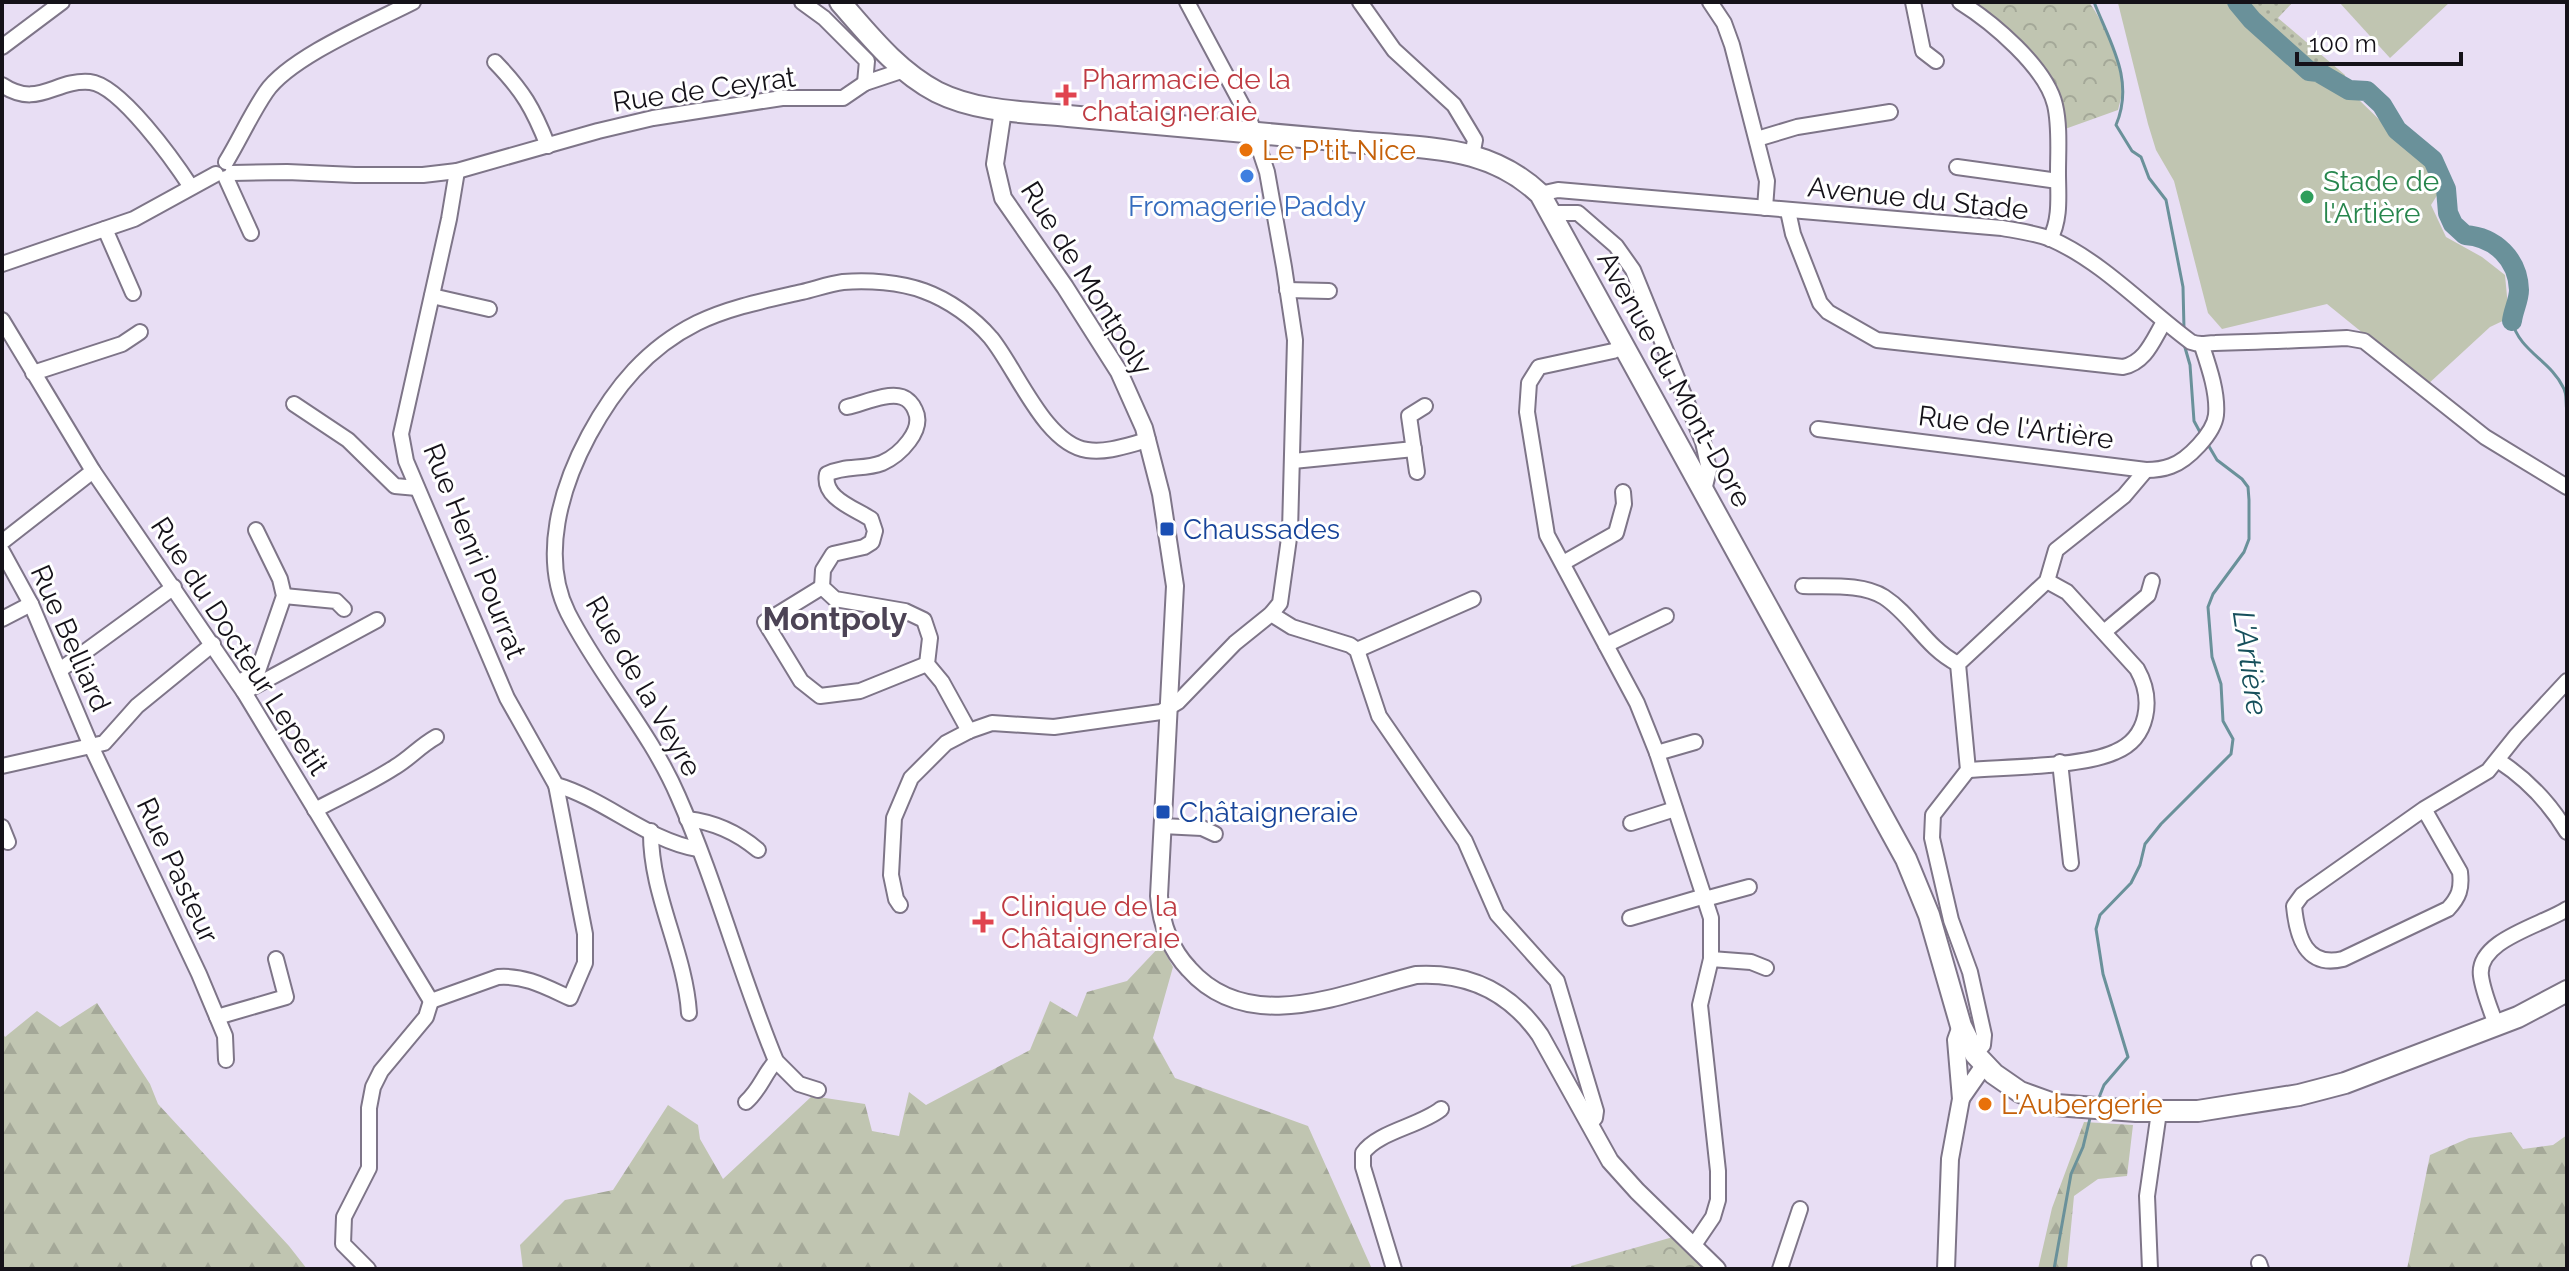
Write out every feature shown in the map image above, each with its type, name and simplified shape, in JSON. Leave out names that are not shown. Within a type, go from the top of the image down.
[{"type":"main road","name":"Avenue du Mont-Dore","points":[[840,2],[873,53],[940,93],[973,104],[1003,110],[1472,156],[1520,177],[1540,194],[1906,859],[1929,915],[1961,1026],[1985,1064]]},
{"type":"main road","points":[[1985,1064],[2020,1092],[2039,1100],[2074,1107],[2198,1111],[2323,1090],[2518,1017],[2567,991]]},
{"type":"street","points":[[2,47],[62,2]]},
{"type":"street","points":[[2,264],[134,219],[225,172],[266,92],[275,81],[320,49],[413,2]]},
{"type":"street","points":[[802,2],[873,53],[865,83]]},
{"type":"street","points":[[900,905],[891,875],[894,818],[911,778],[946,743],[992,723],[1070,726],[1168,709],[1280,603],[1284,587],[1293,461],[1295,340],[1267,172],[1241,102],[1187,2]]},
{"type":"street","points":[[1360,2],[1394,50],[1454,105],[1475,140],[1472,156]]},
{"type":"street","points":[[1710,2],[1724,23],[1732,45],[1767,181],[1765,208]]},
{"type":"street","points":[[1913,2],[1923,51],[1936,61]]},
{"type":"street","points":[[1960,2],[2036,68],[2055,105],[2057,219],[2050,239]]},
{"type":"street","points":[[495,62],[518,86],[534,110],[548,146]]},
{"type":"street","name":"Rue de Ceyrat","points":[[225,172],[369,175],[457,171],[653,118],[782,98],[843,98],[865,83],[904,70]]},
{"type":"street","points":[[2,85],[13,93],[34,96],[86,82],[114,92],[191,187]]},
{"type":"street","points":[[1222,131],[1241,102]]},
{"type":"street","name":"Rue de Montpoly","points":[[1003,110],[995,164],[1003,198],[1054,270],[1128,389],[1148,440],[1161,494],[1175,586],[1159,896],[1163,922],[1179,957],[1204,984],[1238,1001],[1276,1007],[1300,1004],[1416,975],[1450,975],[1482,984],[1499,993],[1529,1018],[1622,1176],[1717,1269]]},
{"type":"street","points":[[1757,139],[1797,127],[1890,112]]},
{"type":"street","points":[[1957,167],[2058,181]]},
{"type":"street","name":"Rue Henri Pourrat","points":[[431,1001],[498,977],[509,976],[537,983],[570,998],[585,963],[585,934],[556,785],[507,698],[406,461],[401,434],[457,171]]},
{"type":"street","points":[[225,172],[251,233]]},
{"type":"street","name":"Avenue du Stade","points":[[1540,194],[1558,190],[2002,228],[2050,239],[2083,257],[2196,344]]},
{"type":"street","points":[[1788,211],[1793,234],[1820,303],[1828,312],[1887,343],[2123,367],[2133,365],[2142,358],[2164,322]]},
{"type":"street","points":[[1553,213],[1578,213],[1616,246],[1633,270],[1703,442],[1709,470],[1704,490]]},
{"type":"street","points":[[105,229],[133,293]]},
{"type":"street","name":"Rue de la Veyre","points":[[818,1090],[799,1084],[776,1061],[687,819],[665,769],[567,611],[557,572],[557,524],[573,466],[604,407],[649,354],[688,328],[747,305],[843,282],[895,284],[923,291],[953,304],[990,337],[1051,429],[1066,442],[1084,450],[1106,451],[1148,440]]},
{"type":"street","points":[[1287,290],[1329,291]]},
{"type":"street","points":[[432,296],[489,309]]},
{"type":"street","name":"Rue du Docteur Lepetit","points":[[2,320],[93,471],[241,687],[431,1001]]},
{"type":"street","points":[[33,373],[122,344],[140,332]]},
{"type":"street","points":[[2196,344],[2237,345],[2358,338],[2485,437],[2567,487]]},
{"type":"street","name":"Rue de l'Artière","points":[[1818,429],[2146,470],[2174,465],[2199,443],[2215,421],[2215,401],[2196,344]]},
{"type":"street","points":[[1625,346],[1539,367],[1529,383],[1527,412],[1547,535],[1637,703],[1657,753],[1711,918],[1711,959],[1700,1005],[1718,1171],[1718,1200],[1713,1217],[1694,1245]]},
{"type":"street","points":[[822,587],[823,570],[833,554],[864,547],[872,542],[875,531],[871,519],[831,494],[825,483],[827,474],[838,468],[881,463],[912,438],[918,422],[913,406],[902,397],[847,407]]},
{"type":"street","points":[[294,404],[304,414],[348,440],[395,486],[417,488]]},
{"type":"street","points":[[1417,472],[1409,416],[1425,406]]},
{"type":"street","points":[[1293,461],[1414,449]]},
{"type":"street","points":[[1958,664],[2047,581],[2056,550],[2124,496],[2146,470]]},
{"type":"street","points":[[2,542],[93,471]]},
{"type":"street","points":[[1563,563],[1616,533],[1624,504],[1623,492]]},
{"type":"street","points":[[241,687],[258,671],[284,596],[280,579],[256,530]]},
{"type":"street","name":"Rue Belliard","points":[[2,551],[31,604],[91,746]]},
{"type":"street","points":[[1968,770],[2102,757],[2132,742],[2142,728],[2147,713],[2145,683],[2137,669],[2067,592],[2047,581]]},
{"type":"street","points":[[2104,632],[2148,595],[2152,581]]},
{"type":"street","points":[[1803,586],[1847,587],[1881,595],[1939,654],[1958,664]]},
{"type":"street","points":[[60,670],[174,587]]},
{"type":"street","points":[[822,587],[835,599],[905,611],[924,620],[930,638],[927,664],[942,682],[969,731]]},
{"type":"street","points":[[822,587],[765,622],[801,681],[820,696],[860,691],[927,664]]},
{"type":"street","points":[[284,596],[336,601],[344,609]]},
{"type":"street","points":[[1357,650],[1473,599]]},
{"type":"street","points":[[2,619],[31,604]]},
{"type":"street","points":[[1271,614],[1292,627],[1357,650],[1379,716],[1465,841],[1497,914],[1557,981],[1596,1111],[1595,1118],[1589,1124]]},
{"type":"street","points":[[1606,645],[1666,616]]},
{"type":"street","points":[[241,687],[377,620]]},
{"type":"street","points":[[2,766],[104,743],[137,706],[213,644]]},
{"type":"street","points":[[1958,664],[1968,770],[1933,815],[1932,838],[1951,920],[1970,972],[1984,1035],[1985,1064],[1978,1086],[1963,1085]]},
{"type":"street","points":[[2424,809],[2460,872],[2461,885],[2456,901],[2448,909],[2343,959],[2331,962],[2311,954],[2304,945],[2296,921],[2294,906],[2302,895],[2424,809],[2488,771],[2567,681]]},
{"type":"street","points":[[315,810],[388,772],[436,737]]},
{"type":"street","points":[[1657,753],[1695,742]]},
{"type":"street","name":"Rue Pasteur","points":[[91,746],[217,1017],[225,1036],[226,1060]]},
{"type":"street","points":[[2499,761],[2525,778],[2555,812],[2567,832]]},
{"type":"street","points":[[2060,762],[2071,863]]},
{"type":"street","points":[[556,785],[581,792],[678,846],[698,849]]},
{"type":"street","points":[[1631,823],[1675,809]]},
{"type":"street","points":[[687,819],[706,821],[744,838],[758,850]]},
{"type":"street","points":[[1162,826],[1202,828],[1215,834]]},
{"type":"street","points":[[2,827],[8,842]]},
{"type":"street","points":[[651,831],[651,850],[688,992],[689,1013]]},
{"type":"street","points":[[1630,918],[1749,887]]},
{"type":"street","points":[[2496,1025],[2481,977],[2484,960],[2490,950],[2505,939],[2567,909]]},
{"type":"street","points":[[217,1017],[286,997],[276,959]]},
{"type":"street","points":[[1711,959],[1751,962],[1766,968]]},
{"type":"street","points":[[368,1269],[343,1244],[344,1217],[369,1168],[369,1108],[373,1087],[381,1071],[426,1017],[431,1001]]},
{"type":"street","points":[[1946,1269],[1950,1159],[1963,1085],[1956,1040],[1961,1026]]},
{"type":"street","points":[[746,1102],[755,1094],[776,1061]]},
{"type":"street","points":[[1963,1085],[1985,1064]]},
{"type":"street","points":[[1394,1269],[1363,1167],[1363,1153],[1373,1143],[1430,1118],[1441,1109]]},
{"type":"street","points":[[2150,1269],[2147,1196],[2159,1112]]},
{"type":"street","points":[[1780,1269],[1800,1209]]},
{"type":"green space","points":[[1974,2],[2089,2],[2119,63],[2123,84],[2118,110],[2065,129],[2058,88],[2046,69]]},
{"type":"green space","name":"Stade de l'Artière","points":[[2227,2],[2320,83],[2354,95],[2434,173],[2441,189],[2431,205],[2446,237],[2482,257],[2505,275],[2509,318],[2490,327],[2427,385],[2327,304],[2222,329],[2208,313],[2174,181],[2156,150],[2148,124],[2118,3]]},
{"type":"green space","points":[[2229,2],[2293,2],[2278,18],[2345,75],[2343,96],[2314,93],[2247,26]]},
{"type":"green space","points":[[2339,2],[2450,2],[2390,58]]},
{"type":"green space","points":[[1161,945],[1173,967],[1153,1038],[1175,1078],[1308,1126],[1372,1269],[523,1269],[520,1245],[565,1200],[613,1190],[668,1105],[698,1125],[700,1139],[723,1179],[812,1096],[865,1104],[872,1131],[899,1136],[909,1092],[926,1105],[1030,1050],[1050,1001],[1077,1017],[1087,992],[1127,981]]},
{"type":"green space","points":[[97,1003],[150,1084],[158,1104],[307,1269],[2,1269],[2,1032],[5,1037],[37,1011],[60,1027]]},
{"type":"green space","points":[[2084,1122],[2133,1125],[2127,1176],[2098,1179],[2074,1196],[2067,1269],[2038,1269],[2052,1208]]},
{"type":"green space","points":[[2511,1132],[2523,1149],[2553,1145],[2567,1135],[2567,1269],[2407,1269],[2430,1155],[2469,1138]]},
{"type":"green space","points":[[1673,1237],[1705,1269],[1572,1269],[1571,1266]]},
{"type":"waterway","name":"L'Artière","points":[[2094,2],[2122,77],[2123,93],[2116,125],[2132,151],[2141,157],[2149,178],[2166,200],[2183,287],[2184,329]]},
{"type":"waterway","name":"L'Artière","points":[[2237,2],[2252,20],[2309,71],[2318,72],[2349,90],[2367,91],[2382,105],[2397,130],[2433,160],[2446,189],[2448,213],[2453,224],[2465,235],[2495,245],[2514,269],[2519,290],[2512,321]]},
{"type":"waterway","points":[[2512,321],[2521,340],[2558,378],[2565,393],[2567,411]]},
{"type":"waterway","name":"L'Artière","points":[[2184,344],[2190,365],[2194,421],[2201,434]]},
{"type":"waterway","name":"L'Artière","points":[[2098,1100],[2104,1085],[2128,1057],[2103,974],[2096,929],[2100,915],[2131,883],[2145,844],[2161,824],[2231,754],[2233,739],[2223,721],[2221,684],[2212,657],[2208,607],[2213,594],[2244,552],[2249,539],[2248,487],[2217,460],[2207,443]]},
{"type":"waterway","name":"L'Artière","points":[[2054,1269],[2071,1174],[2083,1147],[2091,1114]]},
{"type":"place","name":"Pharmacie de la chataigneraie","points":[[1066,95]]},
{"type":"place","name":"Le P'tit Nice","points":[[1246,150]]},
{"type":"place","name":"Fromagerie Paddy","points":[[1247,176]]},
{"type":"place","name":"Stade de l'Artière","points":[[2307,197]]},
{"type":"place","name":"Chaussades","points":[[1167,529]]},
{"type":"place","name":"Châtaigneraie","points":[[1163,812]]},
{"type":"place","name":"Clinique de la Châtaigneraie","points":[[983,922]]},
{"type":"place","name":"L'Aubergerie","points":[[1985,1104]]},
{"type":"district","name":"Montpoly","points":[[835,619]]}]
